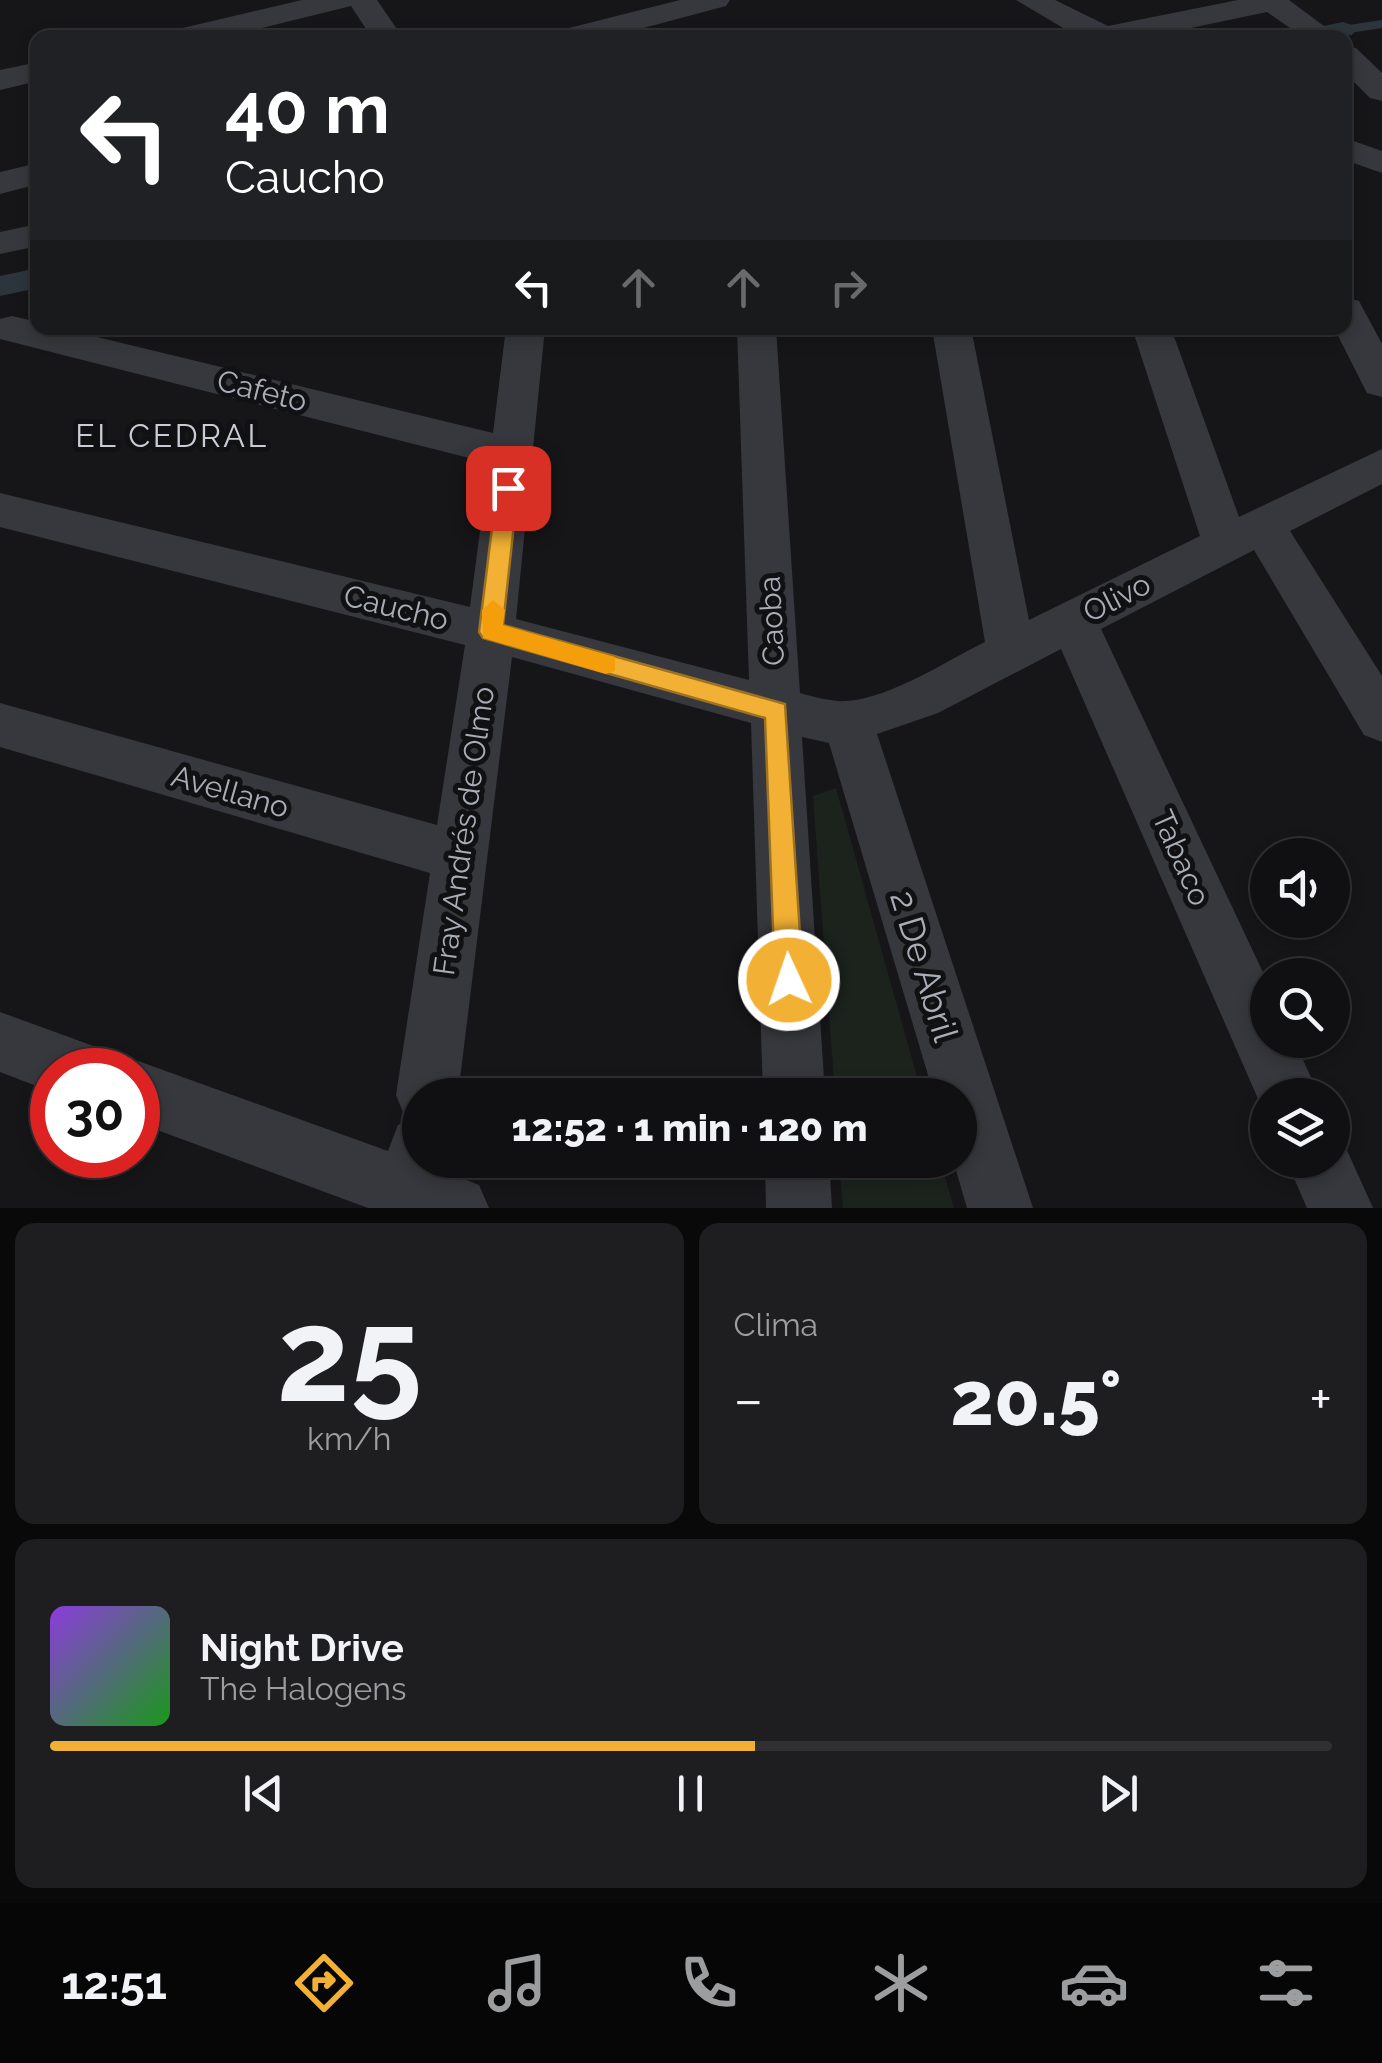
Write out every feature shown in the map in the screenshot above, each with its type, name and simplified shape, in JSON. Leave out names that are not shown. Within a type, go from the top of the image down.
[{"type":"street","points":[[214,30],[340,0]]},
{"type":"street","points":[[362,0],[383,30]]},
{"type":"street","points":[[599,30],[715,0]]},
{"type":"street","points":[[1032,0],[1087,30]]},
{"type":"street","points":[[1133,30],[1271,1],[1314,30]]},
{"type":"street","points":[[0,80],[30,73]]},
{"type":"street","points":[[1352,151],[1382,163]]},
{"type":"street","points":[[0,183],[30,175]]},
{"type":"street","points":[[0,242],[30,237]]},
{"type":"street","points":[[1352,324],[1382,383]]},
{"type":"street","name":"Cafeto","points":[[45,335],[512,453]]},
{"type":"street","name":"Fray Andrés de Olmo","points":[[429,1078],[491,632],[525,335]]},
{"type":"street","name":"Caoba","points":[[758,335],[793,1078]]},
{"type":"street","points":[[952,335],[1011,652]]},
{"type":"street","points":[[1154,335],[1243,533],[1382,720]]},
{"type":"street","name":"Olivo","points":[[848,723],[920,698],[1382,464]]},
{"type":"street","name":"Caucho","points":[[0,510],[491,632],[776,711],[848,723]]},
{"type":"street","name":"Tabaco","points":[[1073,621],[1280,1078]]},
{"type":"street","name":"2 De Abril","points":[[848,723],[1000,1208]]},
{"type":"street","name":"Avellano","points":[[0,726],[460,857]]},
{"type":"street","points":[[0,1042],[30,1053]]},
{"type":"street","points":[[160,1099],[425,1189]]},
{"type":"street","points":[[798,1178],[799,1208]]},
{"type":"street","points":[[1326,1178],[1340,1208]]},
{"type":"shaded area","points":[[836,788],[917,1078],[834,1078],[813,796]]},
{"type":"shaded area","points":[[840,1178],[945,1178],[954,1208],[843,1208]]},
{"type":"waterway","points":[[1343,30],[1382,24]]},
{"type":"waterway","points":[[0,286],[30,280]]},
{"type":"slow traffic","points":[[493,610],[491,632],[606,664]]},
{"type":"district","name":"EL CEDRAL","points":[[172,436]]},
{"type":"route","points":[[508,488],[491,632],[776,711],[789,980]]}]
